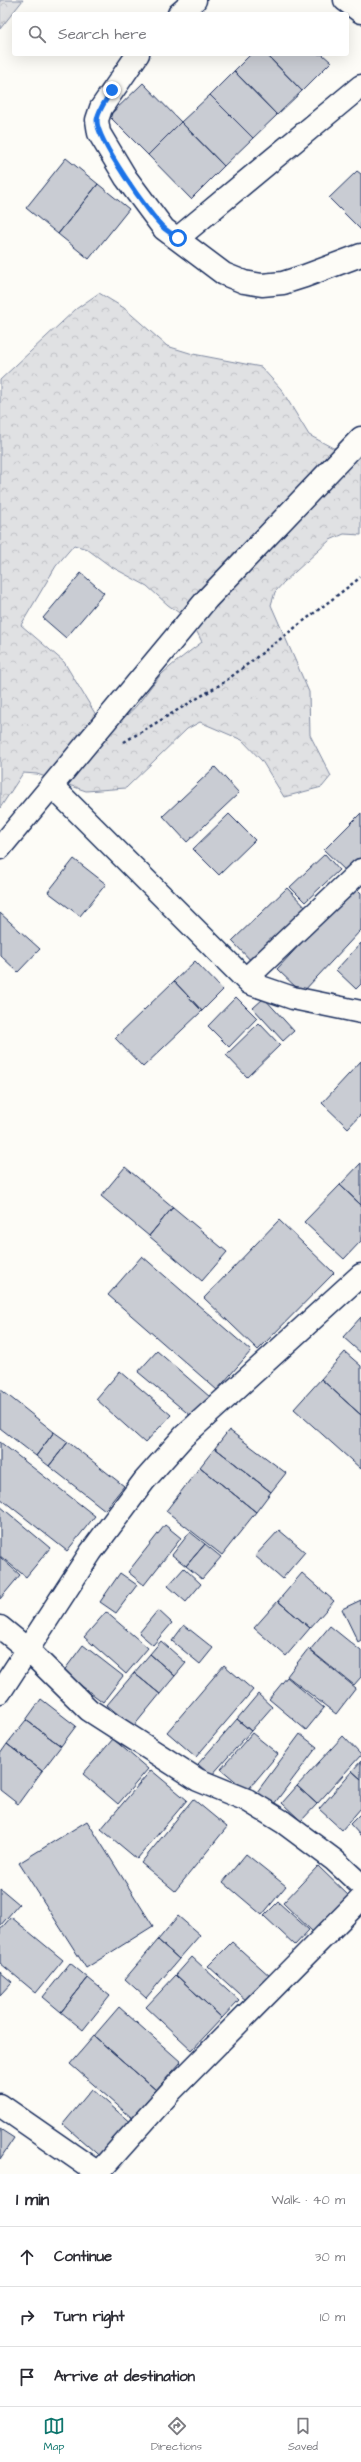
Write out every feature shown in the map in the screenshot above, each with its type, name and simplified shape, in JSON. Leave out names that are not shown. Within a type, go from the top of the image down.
[{"type":"street","points":[[181,12],[195,0]]},
{"type":"street","points":[[345,0],[361,12]]},
{"type":"street","points":[[137,56],[101,108],[97,120],[99,133],[126,178],[164,228],[224,274],[244,282],[262,285],[283,283],[361,255]]},
{"type":"street","points":[[178,238],[361,86]]},
{"type":"street","points":[[0,848],[207,599],[361,438]]},
{"type":"street","points":[[52,786],[246,979],[256,987],[293,998],[361,1012]]},
{"type":"street","points":[[246,979],[361,870]]},
{"type":"street","points":[[0,1692],[91,1552],[149,1476],[184,1436],[361,1275]]},
{"type":"street","points":[[0,1627],[27,1649],[89,1710],[198,1780],[247,1800],[283,1822],[334,1860],[361,1885]]},
{"type":"street","points":[[0,2105],[98,2173],[173,2089],[361,1899]]},
{"type":"path","points":[[120,744],[223,683],[361,577]]},
{"type":"green space","points":[[0,0],[23,0],[12,12],[0,29]]},
{"type":"green space","points":[[99,293],[124,308],[167,346],[193,354],[261,367],[281,389],[309,435],[333,448],[361,446],[361,535],[344,534],[330,540],[284,582],[275,592],[271,605],[309,692],[310,735],[331,776],[322,787],[284,797],[262,761],[242,740],[200,722],[187,729],[126,788],[86,791],[37,774],[23,773],[0,808],[0,380],[76,309]],"holes":[[[74,545],[87,549],[110,566],[147,586],[168,605],[192,622],[202,642],[163,673],[132,711],[125,717],[107,724],[96,715],[64,662],[21,625],[56,566]]]},
{"type":"building","points":[[249,56],[268,56],[302,91],[277,115],[234,71]]},
{"type":"building","points":[[268,56],[324,56],[331,62],[302,91]]},
{"type":"building","points":[[234,71],[277,115],[253,138],[210,95]]},
{"type":"building","points":[[143,83],[181,122],[148,155],[109,116]]},
{"type":"building","points":[[210,95],[253,138],[224,166],[181,122]]},
{"type":"building","points":[[181,122],[224,166],[191,199],[148,155]]},
{"type":"building","points":[[66,158],[98,184],[58,234],[26,208]]},
{"type":"building","points":[[357,171],[361,174],[361,230],[329,198]]},
{"type":"building","points":[[98,184],[129,209],[89,259],[58,234]]},
{"type":"building","points":[[81,573],[104,593],[66,638],[43,618]]},
{"type":"building","points":[[215,767],[239,793],[187,842],[163,816]]},
{"type":"building","points":[[361,813],[361,859],[348,873],[324,850]]},
{"type":"building","points":[[229,814],[255,840],[219,875],[193,849]]},
{"type":"building","points":[[325,854],[339,870],[305,902],[290,887]]},
{"type":"building","points":[[74,859],[106,884],[80,916],[48,892]]},
{"type":"building","points":[[354,886],[361,893],[361,930],[302,993],[277,969]]},
{"type":"building","points":[[287,888],[312,914],[257,967],[232,941]]},
{"type":"building","points":[[0,913],[40,949],[18,972],[0,955]]},
{"type":"building","points":[[361,943],[361,984],[356,989],[336,970]]},
{"type":"building","points":[[195,961],[223,990],[202,1011],[174,981]]},
{"type":"building","points":[[174,981],[202,1011],[143,1067],[115,1038]]},
{"type":"building","points":[[236,997],[257,1018],[229,1047],[208,1026]]},
{"type":"building","points":[[264,998],[294,1031],[283,1041],[253,1008]]},
{"type":"building","points":[[259,1023],[280,1045],[247,1077],[226,1055]]},
{"type":"building","points":[[361,1061],[361,1114],[348,1128],[322,1103]]},
{"type":"building","points":[[361,1163],[361,1205],[340,1185]]},
{"type":"building","points":[[125,1167],[173,1207],[149,1236],[101,1196]]},
{"type":"building","points":[[340,1185],[361,1205],[361,1241],[344,1259],[304,1222]]},
{"type":"building","points":[[173,1207],[227,1252],[202,1281],[149,1236]]},
{"type":"building","points":[[279,1220],[334,1273],[258,1350],[204,1298]]},
{"type":"building","points":[[142,1256],[251,1351],[217,1390],[108,1295]]},
{"type":"building","points":[[361,1317],[361,1353],[343,1337]]},
{"type":"building","points":[[157,1351],[210,1397],[192,1417],[138,1372]]},
{"type":"building","points":[[345,1352],[361,1366],[361,1415],[321,1379]]},
{"type":"building","points":[[120,1371],[171,1415],[145,1443],[96,1399]]},
{"type":"building","points":[[321,1379],[361,1415],[361,1469],[294,1409]]},
{"type":"building","points":[[0,1389],[54,1432],[36,1456],[0,1428]]},
{"type":"building","points":[[229,1430],[286,1473],[271,1492],[215,1448]]},
{"type":"building","points":[[54,1432],[68,1442],[49,1466],[36,1456]]},
{"type":"building","points":[[0,1442],[95,1516],[67,1551],[0,1498]]},
{"type":"building","points":[[68,1442],[124,1486],[105,1510],[49,1466]]},
{"type":"building","points":[[215,1448],[271,1492],[256,1512],[200,1467]]},
{"type":"building","points":[[200,1467],[256,1512],[222,1555],[166,1511]]},
{"type":"building","points":[[0,1506],[50,1548],[26,1577],[0,1556]]},
{"type":"building","points":[[165,1525],[181,1538],[144,1585],[128,1572]]},
{"type":"building","points":[[279,1530],[305,1552],[282,1579],[255,1556]]},
{"type":"building","points":[[190,1532],[205,1544],[186,1566],[172,1555]]},
{"type":"building","points":[[205,1544],[221,1557],[202,1579],[186,1566]]},
{"type":"building","points":[[0,1557],[20,1575],[0,1599]]},
{"type":"building","points":[[184,1568],[201,1584],[186,1602],[168,1586]]},
{"type":"building","points":[[120,1573],[137,1585],[116,1613],[100,1602]]},
{"type":"building","points":[[302,1573],[334,1601],[310,1628],[278,1601]]},
{"type":"building","points":[[361,1600],[361,1640],[358,1642],[342,1609]]},
{"type":"building","points":[[278,1601],[310,1628],[286,1656],[254,1628]]},
{"type":"building","points":[[158,1610],[172,1623],[153,1645],[139,1633]]},
{"type":"building","points":[[106,1612],[148,1648],[126,1674],[84,1637]]},
{"type":"building","points":[[184,1625],[213,1648],[200,1664],[172,1641]]},
{"type":"building","points":[[330,1626],[361,1651],[361,1677],[354,1685],[310,1650]]},
{"type":"building","points":[[161,1641],[186,1663],[175,1676],[150,1654]]},
{"type":"building","points":[[83,1645],[123,1676],[103,1702],[63,1672]]},
{"type":"building","points":[[308,1649],[356,1688],[336,1714],[287,1676]]},
{"type":"building","points":[[150,1654],[175,1676],[160,1694],[134,1673]]},
{"type":"building","points":[[224,1665],[253,1690],[196,1757],[167,1732]]},
{"type":"building","points":[[134,1673],[160,1694],[133,1727],[107,1705]]},
{"type":"building","points":[[287,1677],[324,1708],[306,1730],[269,1699]]},
{"type":"building","points":[[258,1694],[272,1707],[251,1731],[237,1719]]},
{"type":"building","points":[[41,1699],[76,1726],[61,1746],[26,1720]]},
{"type":"building","points":[[237,1719],[251,1731],[211,1776],[198,1764]]},
{"type":"building","points":[[26,1720],[61,1746],[42,1771],[7,1744]]},
{"type":"building","points":[[252,1733],[278,1754],[247,1791],[221,1769]]},
{"type":"building","points":[[300,1734],[317,1747],[274,1804],[257,1792]]},
{"type":"building","points":[[343,1736],[361,1755],[317,1804],[297,1786]]},
{"type":"building","points":[[113,1739],[148,1769],[118,1804],[83,1774]]},
{"type":"building","points":[[7,1744],[42,1771],[18,1804],[0,1790],[0,1754]]},
{"type":"building","points":[[361,1761],[361,1779],[352,1771]]},
{"type":"building","points":[[151,1770],[187,1800],[137,1859],[101,1829]]},
{"type":"building","points":[[352,1771],[361,1779],[361,1808],[342,1830],[319,1809]]},
{"type":"building","points":[[297,1786],[317,1804],[301,1821],[282,1803]]},
{"type":"building","points":[[193,1799],[227,1827],[175,1891],[141,1863]]},
{"type":"building","points":[[361,1813],[361,1836],[350,1824]]},
{"type":"building","points":[[87,1821],[153,1926],[86,1968],[19,1863]]},
{"type":"building","points":[[246,1854],[286,1886],[262,1915],[223,1882]]},
{"type":"building","points":[[318,1866],[351,1898],[316,1935],[283,1903]]},
{"type":"building","points":[[0,1888],[19,1904],[0,1926]]},
{"type":"building","points":[[278,1902],[309,1930],[295,1945],[264,1916]]},
{"type":"building","points":[[178,1916],[200,1935],[179,1959],[158,1940]]},
{"type":"building","points":[[11,1917],[63,1960],[36,1993],[0,1963],[0,1930]]},
{"type":"building","points":[[158,1940],[179,1959],[146,1998],[125,1979]]},
{"type":"building","points":[[232,1942],[271,1977],[248,2002],[208,1966]]},
{"type":"building","points":[[192,1957],[239,2000],[222,2018],[176,1975]]},
{"type":"building","points":[[70,1963],[88,1978],[61,2012],[43,1997]]},
{"type":"building","points":[[0,1972],[12,1982],[0,1995]]},
{"type":"building","points":[[176,1975],[222,2018],[192,2050],[146,2007]]},
{"type":"building","points":[[88,1978],[110,1996],[83,2030],[61,2012]]},
{"type":"building","points":[[119,2007],[181,2062],[156,2090],[94,2036]]},
{"type":"building","points":[[94,2036],[156,2090],[132,2118],[70,2064]]},
{"type":"building","points":[[92,2089],[133,2125],[104,2160],[63,2124]]},
{"type":"building","points":[[0,2129],[14,2138],[0,2159]]},
{"type":"route","points":[[112,90],[101,108],[97,120],[99,133],[126,178],[164,228],[178,238]]}]
